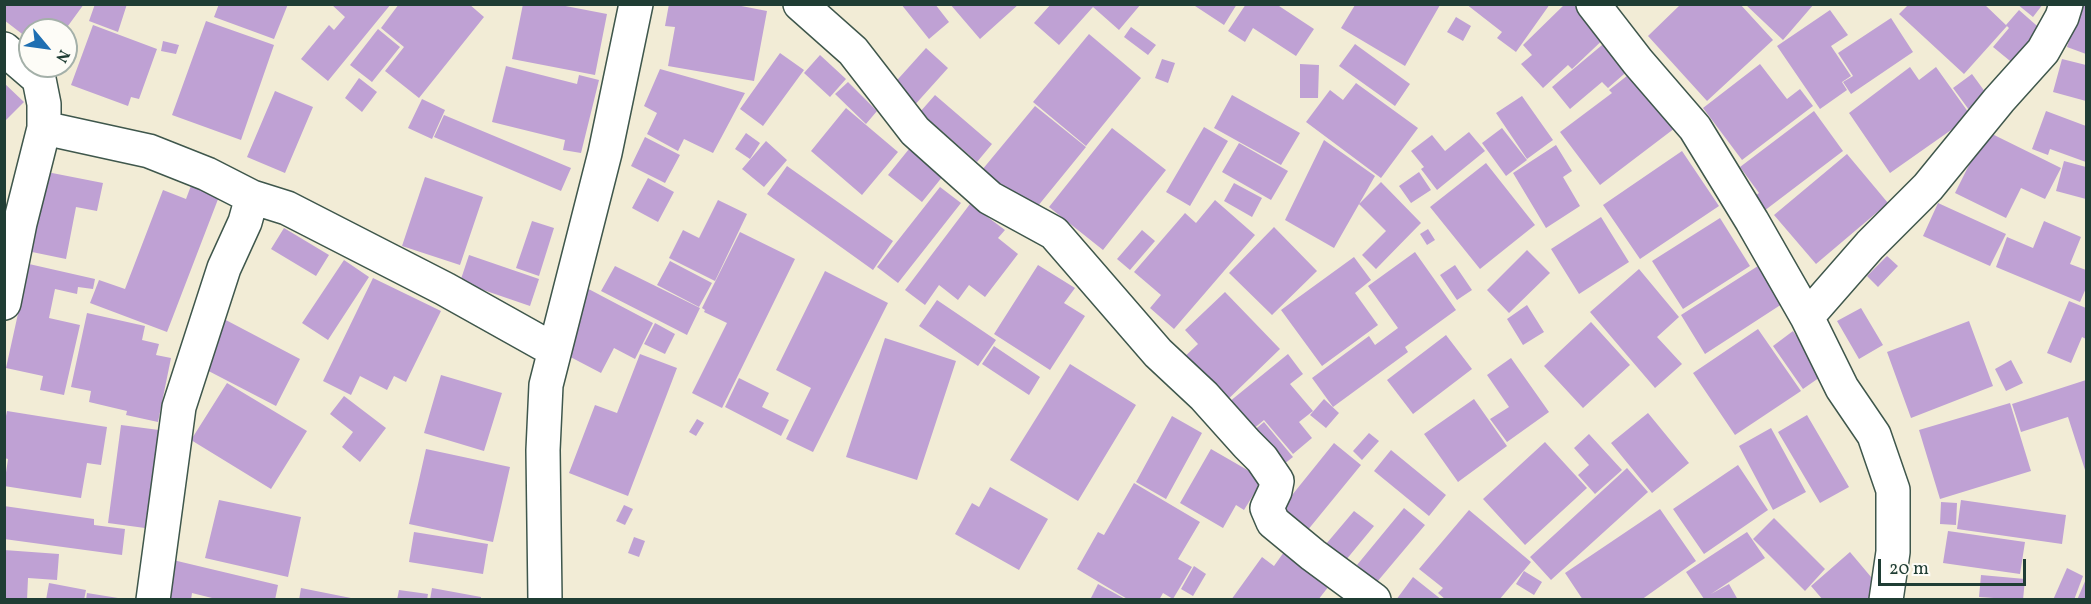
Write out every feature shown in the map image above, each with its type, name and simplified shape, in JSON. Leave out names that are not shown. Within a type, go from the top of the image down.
[{"type":"street","points":[[545,600],[543,450],[546,385],[605,153],[636,4]]},
{"type":"street","points":[[800,4],[853,51],[915,130],[982,191],[990,198],[1054,233],[1158,353],[1204,396],[1262,459],[1277,481],[1268,508],[1273,522],[1374,600]]},
{"type":"street","points":[[1593,4],[1638,62],[1695,128],[1807,317],[1842,388],[1874,435],[1893,490],[1893,552],[1886,600]]},
{"type":"street","points":[[1807,317],[1870,245],[1929,187],[1999,100],[2043,51],[2067,4]]},
{"type":"street","points":[[4,49],[39,79],[44,104],[44,128],[20,222],[4,303]]},
{"type":"street","points":[[44,128],[148,151],[207,174],[252,197],[287,208],[554,350]]},
{"type":"street","points":[[153,600],[179,406],[224,268],[245,222],[252,197]]},
{"type":"building","points":[[4,4],[84,4],[74,18],[18,18],[18,31],[4,20]]},
{"type":"building","points":[[95,4],[127,4],[118,32],[89,21]]},
{"type":"building","points":[[219,4],[288,4],[274,39],[214,17]]},
{"type":"building","points":[[331,4],[391,4],[328,81],[301,59],[329,25],[334,30],[345,17]]},
{"type":"building","points":[[399,4],[469,4],[484,17],[419,98],[385,71],[404,47],[381,28]]},
{"type":"building","points":[[523,4],[555,4],[607,14],[595,75],[512,59]]},
{"type":"building","points":[[669,4],[731,4],[767,11],[754,81],[668,66],[675,27],[665,26]]},
{"type":"building","points":[[901,4],[935,4],[949,22],[929,39]]},
{"type":"building","points":[[950,4],[1019,4],[980,39]]},
{"type":"building","points":[[1051,4],[1141,4],[1119,30],[1093,7],[1059,45],[1034,23]]},
{"type":"building","points":[[1192,4],[1237,4],[1224,25]]},
{"type":"building","points":[[1246,4],[1276,4],[1314,29],[1296,56],[1253,28],[1245,42],[1228,31]]},
{"type":"building","points":[[1466,4],[1550,4],[1516,52],[1497,38],[1502,32]]},
{"type":"building","points":[[1565,4],[1582,4],[1609,34],[1572,69],[1568,65],[1543,88],[1521,64],[1532,55],[1523,45]]},
{"type":"building","points":[[1681,4],[1740,4],[1773,40],[1707,101],[1648,36]]},
{"type":"building","points":[[1745,4],[1814,4],[1783,40]]},
{"type":"building","points":[[1909,4],[1984,4],[2007,26],[1964,74],[1899,14]]},
{"type":"building","points":[[2017,4],[2043,4],[2033,17]]},
{"type":"building","points":[[2081,4],[2086,4],[2086,54],[2067,47]]},
{"type":"building","points":[[1355,5],[1440,5],[1405,66],[1341,28]]},
{"type":"building","points":[[1830,10],[1848,35],[1831,46],[1851,76],[1842,82],[1847,90],[1820,109],[1777,46]]},
{"type":"building","points":[[2019,10],[2044,32],[2015,65],[1993,47],[2009,28],[2006,25]]},
{"type":"building","points":[[1456,17],[1471,26],[1463,41],[1447,32]]},
{"type":"building","points":[[1891,18],[1913,52],[1851,94],[1843,82],[1853,76],[1838,53]]},
{"type":"building","points":[[206,21],[274,45],[241,140],[172,115]]},
{"type":"building","points":[[93,25],[157,49],[139,99],[131,97],[128,106],[71,85],[74,78],[78,78],[78,66]]},
{"type":"building","points":[[1131,27],[1156,45],[1148,55],[1124,37]]},
{"type":"building","points":[[378,29],[400,47],[372,82],[350,65]]},
{"type":"building","points":[[1089,34],[1141,78],[1086,146],[1033,102]]},
{"type":"building","points":[[1608,40],[1631,68],[1608,88],[1602,82],[1570,109],[1552,87]]},
{"type":"building","points":[[163,41],[179,45],[176,54],[161,51]]},
{"type":"building","points":[[1355,44],[1410,84],[1395,106],[1339,66]]},
{"type":"building","points":[[926,48],[948,68],[912,108],[890,88]]},
{"type":"building","points":[[780,53],[804,70],[763,126],[740,109]]},
{"type":"building","points":[[820,55],[846,79],[830,97],[804,73]]},
{"type":"building","points":[[1162,59],[1175,63],[1168,83],[1155,78]]},
{"type":"building","points":[[2062,59],[2086,65],[2086,101],[2053,92]]},
{"type":"building","points":[[1300,64],[1319,65],[1318,98],[1300,98]]},
{"type":"building","points":[[1760,64],[1787,99],[1800,89],[1813,106],[1742,160],[1703,108]]},
{"type":"building","points":[[506,66],[577,84],[579,75],[599,80],[581,153],[563,150],[565,140],[492,122]]},
{"type":"building","points":[[1910,67],[1919,80],[1936,67],[1971,116],[1890,173],[1849,113]]},
{"type":"building","points":[[660,69],[745,93],[713,153],[684,139],[678,151],[647,134],[657,113],[644,106]]},
{"type":"building","points":[[1632,72],[1675,128],[1600,185],[1560,132],[1612,93],[1609,90]]},
{"type":"building","points":[[1972,74],[1991,100],[1972,114],[1953,88]]},
{"type":"building","points":[[359,78],[377,92],[362,112],[345,98]]},
{"type":"building","points":[[848,82],[877,111],[866,124],[835,94]]},
{"type":"building","points":[[4,83],[24,102],[4,122]]},
{"type":"building","points":[[1356,83],[1418,128],[1381,178],[1306,122],[1330,90],[1343,100]]},
{"type":"building","points":[[275,91],[313,107],[285,173],[247,157]]},
{"type":"building","points":[[935,95],[992,144],[977,162],[920,112]]},
{"type":"building","points":[[1232,95],[1300,133],[1281,165],[1214,128]]},
{"type":"building","points":[[1522,96],[1553,140],[1527,159],[1496,113]]},
{"type":"building","points":[[422,99],[445,110],[432,139],[408,128]]},
{"type":"building","points":[[1035,106],[1086,147],[1033,212],[982,170]]},
{"type":"building","points":[[846,108],[898,152],[862,195],[811,151]]},
{"type":"building","points":[[1814,111],[1843,151],[1764,211],[1754,197],[1759,193],[1740,167]]},
{"type":"building","points":[[2046,111],[2086,126],[2086,162],[2050,149],[2048,155],[2032,149]]},
{"type":"building","points":[[444,115],[571,168],[561,191],[434,137]]},
{"type":"building","points":[[1204,127],[1228,141],[1190,206],[1166,192]]},
{"type":"building","points":[[1112,128],[1166,170],[1103,250],[1049,207]]},
{"type":"building","points":[[1502,128],[1527,160],[1506,176],[1482,143]]},
{"type":"building","points":[[1986,131],[2061,168],[2045,199],[2021,188],[2006,218],[1955,193]]},
{"type":"building","points":[[1469,132],[1485,151],[1437,190],[1421,169],[1424,167],[1411,151],[1432,135],[1445,151]]},
{"type":"building","points":[[746,133],[760,143],[750,159],[735,149]]},
{"type":"building","points":[[645,137],[680,155],[665,183],[631,166]]},
{"type":"building","points":[[1324,140],[1375,176],[1334,248],[1285,220]]},
{"type":"building","points":[[766,141],[787,160],[764,187],[742,169]]},
{"type":"building","points":[[1239,143],[1288,171],[1271,200],[1222,172]]},
{"type":"building","points":[[1556,145],[1572,171],[1563,177],[1580,206],[1546,228],[1513,173]]},
{"type":"building","points":[[909,149],[943,176],[922,202],[888,175]]},
{"type":"building","points":[[1682,151],[1719,206],[1640,259],[1603,205]]},
{"type":"building","points":[[1847,154],[1888,203],[1816,264],[1774,215]]},
{"type":"building","points":[[2064,161],[2086,167],[2086,199],[2056,191]]},
{"type":"building","points":[[1486,163],[1535,225],[1480,269],[1430,207]]},
{"type":"building","points":[[787,166],[893,241],[873,270],[767,194]]},
{"type":"building","points":[[47,172],[103,183],[97,211],[76,207],[66,259],[32,252]]},
{"type":"building","points":[[1419,172],[1431,190],[1411,203],[1399,186]]},
{"type":"building","points":[[425,177],[483,197],[460,265],[402,246]]},
{"type":"building","points":[[648,178],[674,192],[658,222],[632,208]]},
{"type":"building","points":[[1381,182],[1421,223],[1376,269],[1362,255],[1386,231],[1359,204]]},
{"type":"building","points":[[192,183],[220,194],[167,332],[90,303],[99,280],[125,289],[163,190],[186,199]]},
{"type":"building","points":[[1234,183],[1262,198],[1252,217],[1224,201]]},
{"type":"building","points":[[940,187],[961,203],[898,283],[877,267]]},
{"type":"building","points":[[718,200],[747,214],[715,281],[669,258],[683,230],[699,238]]},
{"type":"building","points":[[1215,200],[1255,235],[1174,329],[1150,308],[1161,295],[1134,272],[1185,213],[1196,223]]},
{"type":"building","points":[[1938,203],[2006,234],[1990,266],[1923,236]]},
{"type":"building","points":[[970,204],[1005,230],[998,238],[1018,254],[985,297],[969,285],[958,300],[939,285],[925,305],[905,290]]},
{"type":"building","points":[[1601,217],[1629,262],[1579,294],[1551,249]]},
{"type":"building","points":[[1720,218],[1750,266],[1683,309],[1652,261]]},
{"type":"building","points":[[532,221],[554,228],[539,276],[516,268]]},
{"type":"building","points":[[2044,221],[2081,237],[2070,264],[2086,270],[2086,288],[2080,302],[1996,267],[2007,237],[2033,248]]},
{"type":"building","points":[[1274,227],[1317,271],[1272,315],[1229,273]]},
{"type":"building","points":[[284,228],[329,255],[316,276],[271,249]]},
{"type":"building","points":[[1428,229],[1435,240],[1427,245],[1420,234]]},
{"type":"building","points":[[1142,230],[1155,241],[1130,270],[1117,259]]},
{"type":"building","points":[[740,232],[795,259],[722,408],[692,393],[727,323],[704,312],[702,308]]},
{"type":"building","points":[[1527,250],[1550,273],[1509,313],[1487,290]]},
{"type":"building","points":[[1415,252],[1456,310],[1405,347],[1408,352],[1333,407],[1312,378],[1369,336],[1375,345],[1398,328],[1368,286]]},
{"type":"building","points":[[469,255],[539,279],[530,306],[460,282]]},
{"type":"building","points":[[1887,256],[1898,266],[1878,287],[1867,276]]},
{"type":"building","points":[[1354,257],[1371,280],[1355,293],[1378,325],[1322,366],[1281,310]]},
{"type":"building","points":[[344,260],[369,277],[328,340],[302,323]]},
{"type":"building","points":[[670,261],[712,283],[699,307],[657,285]]},
{"type":"building","points":[[29,264],[95,279],[93,289],[78,287],[77,294],[55,289],[49,318],[80,325],[64,395],[40,390],[43,376],[6,368]]},
{"type":"building","points":[[1038,265],[1075,288],[1064,303],[1085,316],[1050,370],[994,334]]},
{"type":"building","points":[[1455,265],[1472,290],[1457,300],[1440,275]]},
{"type":"building","points":[[615,266],[700,308],[687,335],[601,291]]},
{"type":"building","points":[[1758,266],[1782,304],[1705,354],[1681,315]]},
{"type":"building","points":[[1639,269],[1679,317],[1657,337],[1682,364],[1655,388],[1590,312]]},
{"type":"building","points":[[825,271],[888,303],[813,452],[786,439],[811,388],[776,370]]},
{"type":"building","points":[[373,278],[441,311],[406,382],[394,376],[387,390],[360,376],[351,395],[323,381]]},
{"type":"building","points":[[581,285],[653,323],[635,359],[614,348],[601,373],[557,350]]},
{"type":"building","points":[[1225,292],[1280,349],[1220,407],[1178,363],[1198,344],[1185,330]]},
{"type":"building","points":[[937,300],[996,340],[978,366],[919,326]]},
{"type":"building","points":[[2069,301],[2086,308],[2086,339],[2082,337],[2071,363],[2047,353]]},
{"type":"building","points":[[1527,305],[1544,332],[1523,345],[1507,319]]},
{"type":"building","points":[[1861,308],[1883,345],[1859,359],[1837,321]]},
{"type":"building","points":[[87,313],[145,326],[142,340],[159,344],[156,355],[171,358],[158,422],[126,415],[127,411],[89,402],[91,391],[71,387]]},
{"type":"building","points":[[222,318],[300,359],[276,406],[197,365]]},
{"type":"building","points":[[1969,321],[1993,386],[1911,418],[1887,352]]},
{"type":"building","points":[[1591,322],[1630,365],[1583,408],[1544,366]]},
{"type":"building","points":[[655,323],[675,334],[665,354],[644,344]]},
{"type":"building","points":[[1758,329],[1801,391],[1735,435],[1693,373]]},
{"type":"building","points":[[1793,331],[1823,375],[1803,389],[1773,346]]},
{"type":"building","points":[[1446,335],[1472,369],[1413,414],[1387,380]]},
{"type":"building","points":[[885,338],[956,361],[917,480],[846,457]]},
{"type":"building","points":[[994,346],[1040,377],[1029,395],[982,364]]},
{"type":"building","points":[[640,354],[677,368],[628,496],[569,473],[595,405],[617,413]]},
{"type":"building","points":[[1288,354],[1303,374],[1290,384],[1313,411],[1299,422],[1312,438],[1293,454],[1264,420],[1252,430],[1229,402]]},
{"type":"building","points":[[1511,358],[1549,412],[1507,442],[1490,419],[1509,407],[1487,375]]},
{"type":"building","points":[[2011,360],[2023,383],[2006,391],[1995,369]]},
{"type":"building","points":[[1070,364],[1136,405],[1078,501],[1010,460]]},
{"type":"building","points":[[441,375],[502,393],[484,451],[424,433]]},
{"type":"building","points":[[739,378],[769,393],[762,407],[789,420],[781,436],[725,407]]},
{"type":"building","points":[[2086,380],[2086,473],[2068,417],[2021,432],[2012,404]]},
{"type":"building","points":[[227,383],[307,431],[271,489],[191,440]]},
{"type":"building","points":[[344,396],[386,428],[360,462],[342,447],[353,432],[330,414]]},
{"type":"building","points":[[1324,399],[1339,413],[1326,428],[1310,415]]},
{"type":"building","points":[[1474,399],[1507,446],[1458,482],[1424,434]]},
{"type":"building","points":[[2010,403],[2031,471],[1940,499],[1919,430]]},
{"type":"building","points":[[7,411],[107,427],[101,465],[87,463],[81,498],[4,486],[8,459],[4,458],[4,426]]},
{"type":"building","points":[[1648,413],[1689,463],[1652,493],[1611,443]]},
{"type":"building","points":[[1807,415],[1849,487],[1820,503],[1778,432]]},
{"type":"building","points":[[1172,416],[1202,433],[1166,499],[1136,482]]},
{"type":"building","points":[[697,419],[704,423],[696,436],[689,432]]},
{"type":"building","points":[[1264,422],[1293,457],[1279,468],[1246,437]]},
{"type":"building","points":[[121,425],[159,430],[145,528],[108,523]]},
{"type":"building","points":[[1771,428],[1806,492],[1773,510],[1739,446]]},
{"type":"building","points":[[1369,433],[1379,441],[1362,460],[1353,451]]},
{"type":"building","points":[[1589,434],[1622,470],[1595,494],[1578,475],[1589,465],[1574,448]]},
{"type":"building","points":[[1545,442],[1587,488],[1525,545],[1483,499]]},
{"type":"building","points":[[1334,443],[1361,465],[1307,531],[1280,510]]},
{"type":"building","points":[[426,449],[510,467],[493,542],[409,524]]},
{"type":"building","points":[[1211,449],[1263,479],[1244,510],[1236,505],[1223,528],[1180,503]]},
{"type":"building","points":[[1391,450],[1446,495],[1429,516],[1374,471]]},
{"type":"building","points":[[1738,465],[1768,510],[1704,554],[1673,509]]},
{"type":"building","points":[[1627,468],[1648,492],[1551,580],[1530,557]]},
{"type":"building","points":[[1134,483],[1200,522],[1178,559],[1192,567],[1173,599],[1163,593],[1159,600],[1129,600],[1077,569],[1098,532],[1104,535]]},
{"type":"building","points":[[990,487],[1048,519],[1019,570],[955,534],[972,503],[979,507]]},
{"type":"building","points":[[219,500],[301,517],[288,577],[205,558]]},
{"type":"building","points":[[1961,500],[2066,515],[2062,544],[1957,529]]},
{"type":"building","points":[[1941,502],[1957,503],[1956,525],[1940,524]]},
{"type":"building","points":[[624,505],[633,509],[625,525],[616,521]]},
{"type":"building","points":[[4,506],[94,519],[94,525],[125,529],[122,555],[4,539]]},
{"type":"building","points":[[1404,508],[1425,525],[1377,582],[1357,565]]},
{"type":"building","points":[[1660,509],[1696,561],[1641,600],[1583,600],[1565,573]]},
{"type":"building","points":[[1469,510],[1531,562],[1499,600],[1446,600],[1438,593],[1443,588],[1419,569]]},
{"type":"building","points":[[1354,511],[1374,526],[1341,566],[1321,550]]},
{"type":"building","points":[[1774,518],[1825,569],[1805,591],[1753,539]]},
{"type":"building","points":[[1948,531],[2025,542],[2020,574],[1943,563]]},
{"type":"building","points":[[414,532],[488,544],[483,574],[409,562]]},
{"type":"building","points":[[1747,532],[1765,558],[1711,594],[1729,584],[1738,600],[1704,599],[1686,572]]},
{"type":"building","points":[[634,537],[645,541],[639,557],[628,553]]},
{"type":"building","points":[[4,550],[59,554],[57,580],[28,578],[27,600],[4,600]]},
{"type":"building","points":[[1284,552],[1329,586],[1318,600],[1231,600],[1262,557],[1274,566]]},
{"type":"building","points":[[1850,552],[1882,590],[1871,600],[1823,600],[1811,586]]},
{"type":"building","points":[[173,560],[278,585],[275,600],[220,600],[192,593],[191,600],[164,598]]},
{"type":"building","points":[[1194,566],[1206,574],[1193,596],[1181,589]]},
{"type":"building","points":[[2067,568],[2083,576],[2074,600],[2053,600]]},
{"type":"building","points":[[1524,571],[1542,582],[1534,595],[1516,584]]},
{"type":"building","points":[[1981,575],[2025,579],[2023,600],[1979,597]]},
{"type":"building","points":[[1413,577],[1442,600],[1396,600]]},
{"type":"building","points":[[2086,579],[2086,600],[2077,600]]},
{"type":"building","points":[[49,583],[86,590],[84,600],[46,600]]},
{"type":"building","points":[[1098,584],[1127,600],[1090,600]]},
{"type":"building","points":[[301,588],[351,598],[351,600],[299,600]]},
{"type":"building","points":[[432,588],[481,597],[481,600],[430,600]]},
{"type":"building","points":[[399,590],[428,594],[427,600],[397,600]]},
{"type":"building","points":[[87,593],[118,598],[118,600],[86,600]]}]
